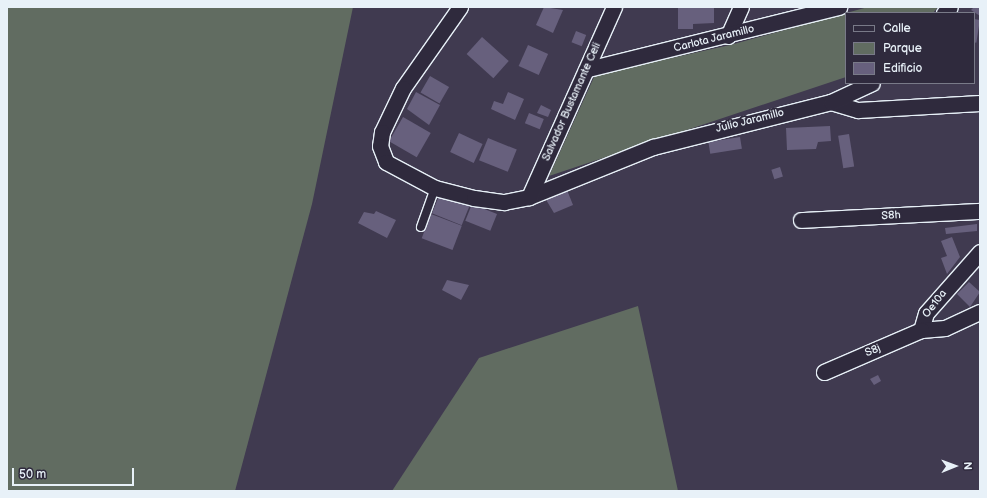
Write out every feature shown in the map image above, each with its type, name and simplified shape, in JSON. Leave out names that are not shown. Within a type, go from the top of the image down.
[{"type":"street","name":"Julio Jaramillo","points":[[460,7],[403,88],[382,132],[380,146],[386,162],[435,188],[504,202],[530,197],[653,147],[831,102],[870,84]]},
{"type":"street","name":"Salvador Bustamante Celi","points":[[530,197],[588,69],[614,7]]},
{"type":"street","points":[[728,36],[741,7]]},
{"type":"street","name":"Carlota Jaramillo","points":[[588,69],[728,36],[839,7]]},
{"type":"street","points":[[831,102],[858,110],[980,103]]},
{"type":"street","name":"S8h","points":[[801,220],[980,211]]},
{"type":"street","name":"Oe10a","points":[[980,252],[926,313],[921,330],[945,328],[980,312]]},
{"type":"street","name":"S8j","points":[[824,372],[921,330]]},
{"type":"lane","points":[[421,227],[435,188]]},
{"type":"green space","points":[[7,7],[353,7],[312,204],[235,491],[7,491]]},
{"type":"green space","points":[[868,7],[938,7],[934,12],[850,12]]},
{"type":"green space","points":[[845,13],[845,77],[549,176],[595,75],[730,45]]},
{"type":"green space","points":[[638,306],[678,491],[392,491],[479,358]]},
{"type":"building","points":[[544,7],[563,10],[553,33],[536,25]]},
{"type":"building","points":[[678,7],[714,7],[714,23],[693,24],[693,29],[678,29]]},
{"type":"building","points":[[974,7],[980,7],[980,16],[975,12],[971,10]]},
{"type":"building","points":[[975,19],[980,20],[976,43],[975,42]]},
{"type":"building","points":[[576,31],[586,35],[582,46],[572,42]]},
{"type":"building","points":[[482,37],[509,61],[493,78],[467,54]]},
{"type":"building","points":[[528,45],[548,54],[539,75],[519,66]]},
{"type":"building","points":[[430,76],[449,87],[440,103],[420,92]]},
{"type":"building","points":[[416,92],[440,105],[429,125],[407,109]]},
{"type":"building","points":[[508,92],[524,99],[515,120],[491,109],[494,101],[503,104]]},
{"type":"building","points":[[541,105],[551,110],[548,117],[537,113]]},
{"type":"building","points":[[529,113],[544,119],[540,129],[525,123]]},
{"type":"building","points":[[403,117],[431,133],[417,157],[389,141]]},
{"type":"building","points":[[830,126],[831,141],[818,142],[816,149],[787,150],[786,128]]},
{"type":"building","points":[[459,133],[483,144],[474,163],[450,152]]},
{"type":"building","points":[[849,134],[854,167],[843,168],[838,136]]},
{"type":"building","points":[[740,137],[742,149],[710,154],[708,142]]},
{"type":"building","points":[[488,138],[517,150],[508,172],[479,160]]},
{"type":"building","points":[[780,167],[783,177],[774,179],[771,170]]},
{"type":"building","points":[[567,190],[573,205],[554,213],[545,198]]},
{"type":"building","points":[[441,191],[471,203],[462,225],[432,213]]},
{"type":"building","points":[[472,204],[497,214],[490,231],[465,221]]},
{"type":"building","points":[[376,211],[396,220],[387,238],[358,223],[364,212],[374,214]]},
{"type":"building","points":[[431,214],[462,226],[452,250],[422,238]]},
{"type":"building","points":[[977,224],[977,231],[946,234],[945,228]]},
{"type":"building","points":[[952,237],[960,257],[947,274],[941,258],[947,256],[941,241]]},
{"type":"building","points":[[447,280],[469,285],[461,300],[442,290]]},
{"type":"building","points":[[969,282],[980,292],[970,307],[957,294]]},
{"type":"building","points":[[878,375],[881,381],[874,385],[870,379]]}]
